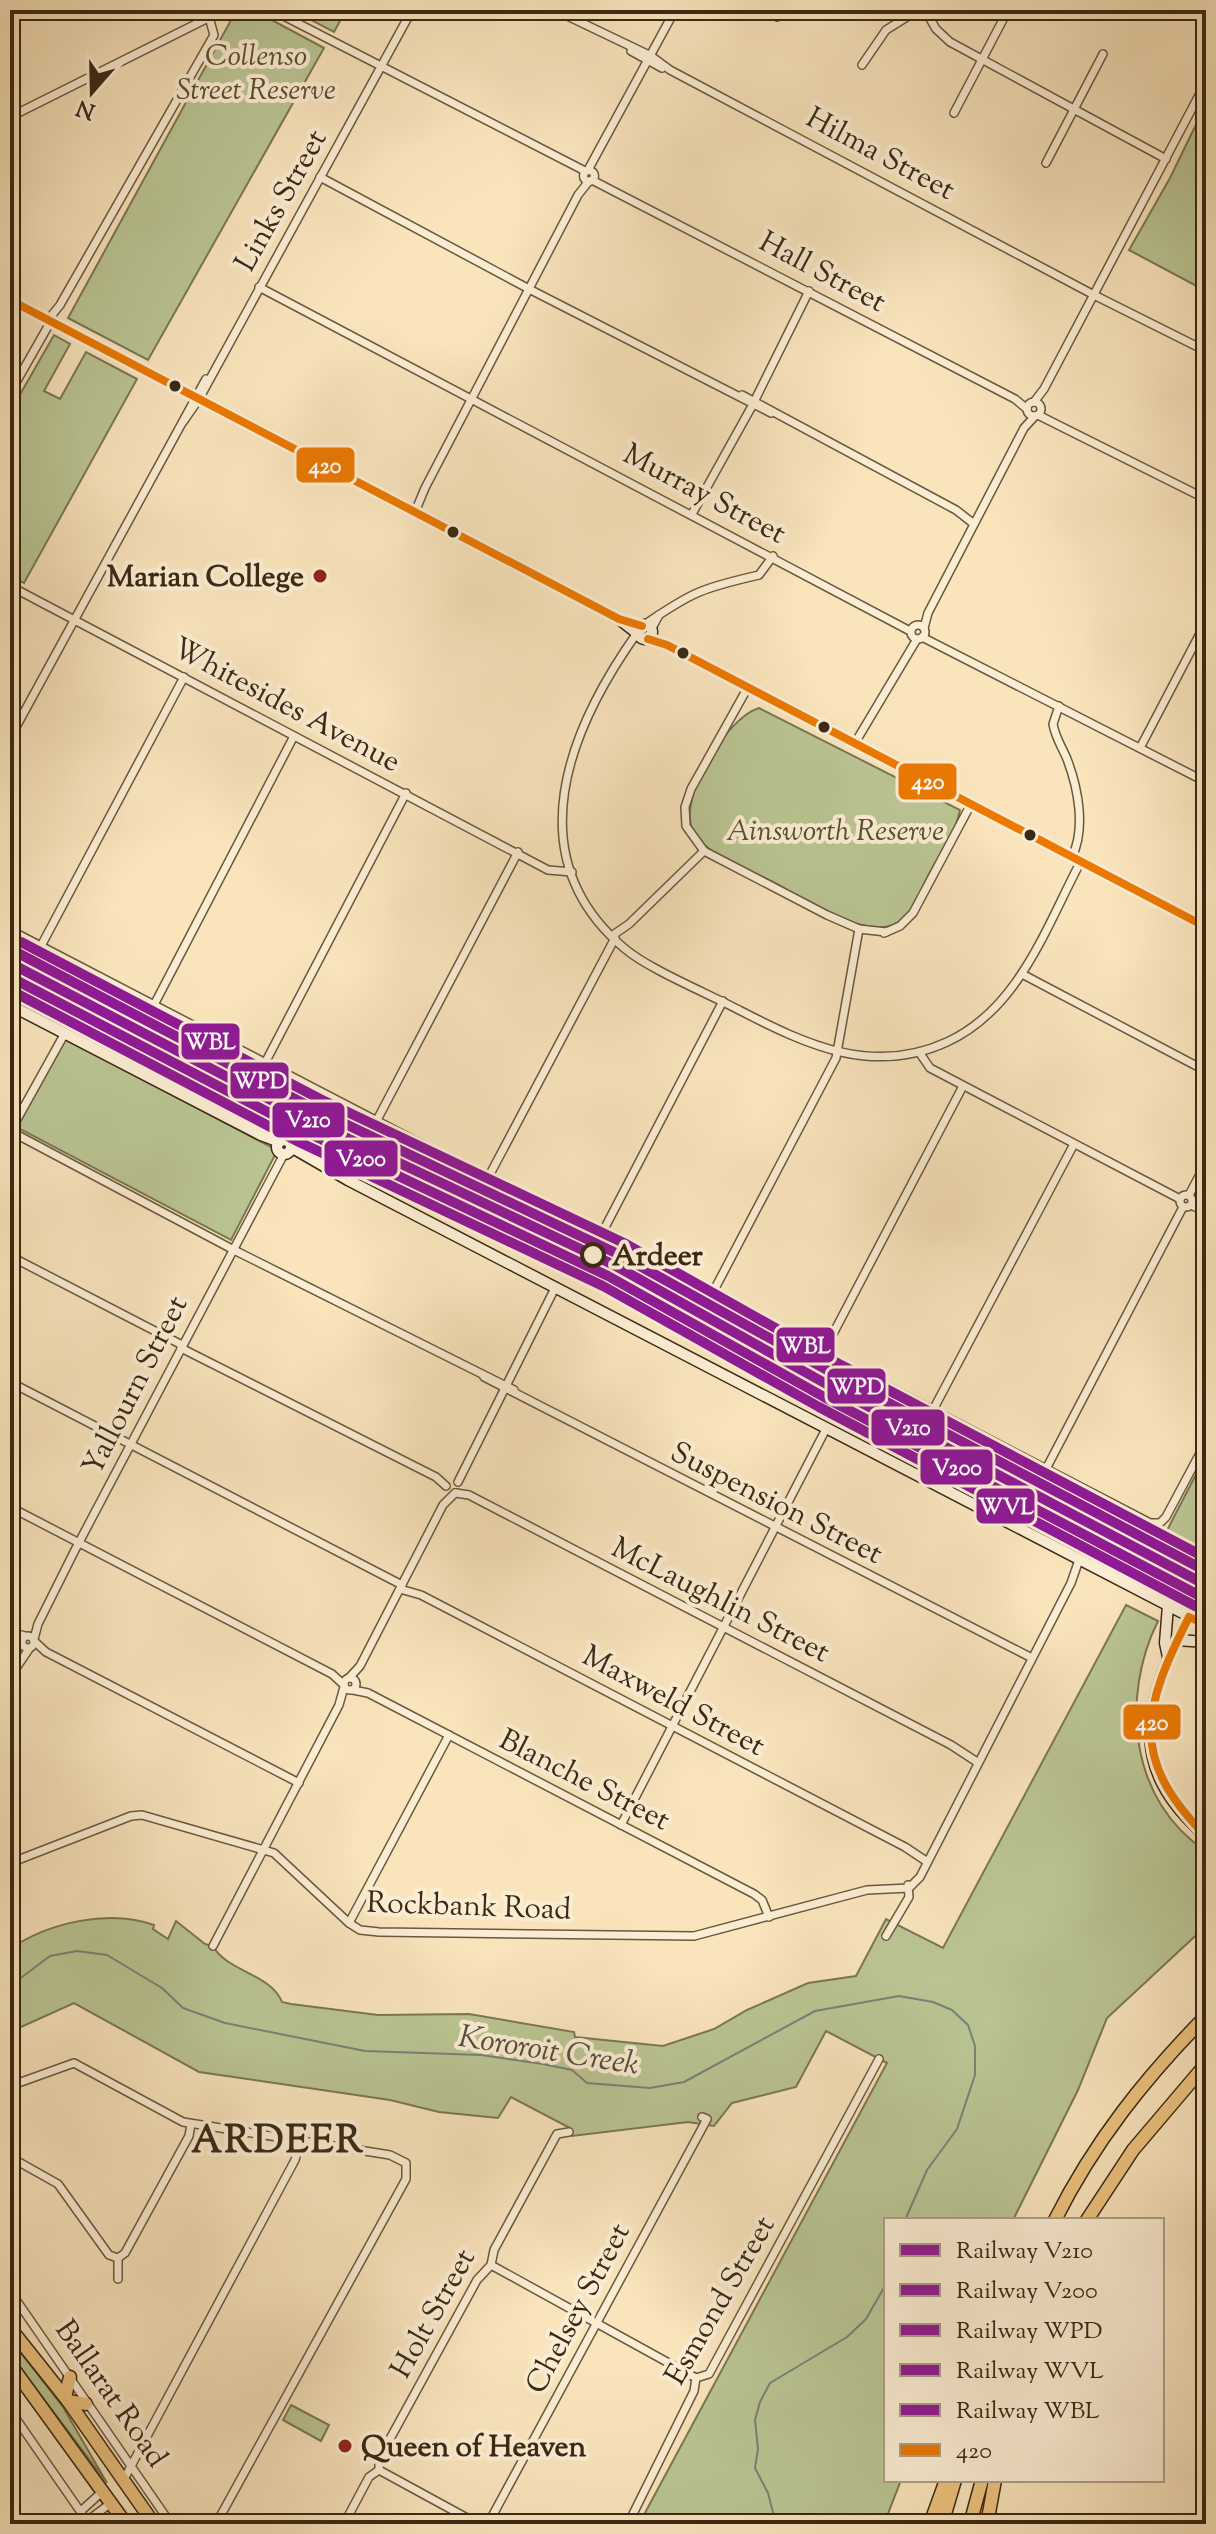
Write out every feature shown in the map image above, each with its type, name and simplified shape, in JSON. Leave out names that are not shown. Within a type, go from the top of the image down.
[{"type":"highway","points":[[1056,2218],[1096,2146],[1136,2091],[1206,2016]]},
{"type":"highway","points":[[1088,2218],[1133,2150],[1206,2064]]},
{"type":"highway","name":"Ballarat Road","points":[[10,2328],[66,2399],[154,2524]]},
{"type":"highway","points":[[10,2364],[126,2524]]},
{"type":"highway","points":[[70,2377],[66,2399],[86,2404]]},
{"type":"highway","points":[[103,2491],[120,2478]]},
{"type":"highway","points":[[111,2503],[120,2478]]},
{"type":"highway","points":[[930,2524],[945,2482]]},
{"type":"highway","points":[[942,2524],[954,2482]]},
{"type":"highway","points":[[970,2524],[981,2482]]},
{"type":"highway","points":[[987,2524],[995,2482]]},
{"type":"street","points":[[10,117],[223,10]]},
{"type":"street","name":"Hall Street","points":[[272,10],[1206,499]]},
{"type":"street","name":"Links Street","points":[[10,738],[72,619],[412,10]]},
{"type":"street","name":"Hilma Street","points":[[555,10],[1206,351]]},
{"type":"street","points":[[413,511],[675,10]]},
{"type":"street","points":[[862,65],[886,30],[918,10]]},
{"type":"street","points":[[925,10],[946,39],[1167,156]]},
{"type":"street","points":[[954,113],[1008,10]]},
{"type":"street","points":[[10,393],[215,32],[207,18]]},
{"type":"street","points":[[1046,163],[1103,54]]},
{"type":"street","points":[[858,745],[1206,82]]},
{"type":"street","points":[[320,177],[976,520]]},
{"type":"street","name":"Murray Street","points":[[259,287],[1206,782]]},
{"type":"street","points":[[694,515],[811,292]]},
{"type":"street","points":[[10,300],[1206,927]]},
{"type":"street","points":[[773,556],[759,575],[704,588],[660,613],[625,650],[576,740],[566,771],[561,819],[572,872],[586,901],[616,940],[799,1042],[837,1054],[882,1057],[919,1052],[947,1042],[985,1018],[1022,974],[1076,859],[1078,804],[1068,763],[1054,729],[1062,708]]},
{"type":"street","name":"Whitesides Avenue","points":[[10,586],[554,872],[572,872]]},
{"type":"street","points":[[1140,748],[1202,639],[1206,622]]},
{"type":"street","points":[[41,946],[184,677]]},
{"type":"street","points":[[748,687],[697,776],[685,807],[686,826],[704,851],[858,931],[886,932],[900,926],[913,913],[971,804]]},
{"type":"street","points":[[154,1005],[294,736]]},
{"type":"street","points":[[265,1063],[406,793]]},
{"type":"street","points":[[488,1178],[604,958],[629,924],[704,851]]},
{"type":"street","points":[[377,1120],[518,852]]},
{"type":"street","points":[[541,865],[555,867],[568,862]]},
{"type":"street","points":[[10,930],[1150,1523],[1160,1523],[1206,1442]]},
{"type":"street","points":[[711,1296],[837,1054],[858,931]]},
{"type":"street","points":[[1022,974],[1206,1071]]},
{"type":"street","points":[[600,1237],[723,1001]]},
{"type":"street","points":[[10,1005],[1206,1625]]},
{"type":"street","points":[[10,1131],[62,1032]]},
{"type":"street","points":[[919,1052],[930,1068],[1206,1212]]},
{"type":"street","points":[[823,1353],[963,1086]]},
{"type":"street","name":"Suspension Street","points":[[10,1131],[1030,1661]]},
{"type":"street","points":[[933,1410],[1074,1144]]},
{"type":"street","name":"Yallourn Street","points":[[10,1677],[283,1149]]},
{"type":"street","points":[[1046,1469],[1206,1163]]},
{"type":"street","points":[[10,1256],[453,1486]]},
{"type":"street","points":[[213,1946],[555,1288]]},
{"type":"street","name":"Maxweld Street","points":[[10,1382],[927,1860]]},
{"type":"street","points":[[621,1825],[826,1429]]},
{"type":"street","name":"McLaughlin Street","points":[[453,1486],[979,1759]]},
{"type":"street","name":"Blanche Street","points":[[10,1507],[754,1894],[762,1900],[769,1917]]},
{"type":"street","points":[[886,1936],[909,1897],[908,1885],[927,1860],[1082,1561]]},
{"type":"street","points":[[1168,1606],[1165,1643],[1168,1657]]},
{"type":"street","points":[[1189,1617],[1168,1657],[1151,1710],[1156,1770],[1175,1806],[1206,1836]]},
{"type":"street","points":[[10,1633],[299,1783]]},
{"type":"street","points":[[1177,1640],[1206,1642]]},
{"type":"street","points":[[352,1924],[449,1735]]},
{"type":"street","name":"Rockbank Road","points":[[10,1863],[136,1815],[274,1853],[352,1924],[371,1932],[694,1936],[885,1883],[908,1885]]},
{"type":"street","name":"Esmond Street","points":[[628,2524],[694,2391],[696,2378],[709,2374],[879,2059]]},
{"type":"street","points":[[10,2086],[74,2063],[191,2124],[390,2155],[406,2163],[406,2179],[216,2524]]},
{"type":"street","name":"Chelsey Street","points":[[488,2524],[707,2119],[702,2117]]},
{"type":"street","points":[[118,2279],[118,2258],[129,2247],[189,2136],[191,2124]]},
{"type":"street","name":"Holt Street","points":[[344,2524],[369,2477],[379,2470],[379,2459],[386,2445],[477,2280],[491,2265],[494,2250],[557,2134],[569,2132]]},
{"type":"street","points":[[120,2478],[295,2160],[300,2141]]},
{"type":"street","points":[[10,2157],[58,2184],[109,2255],[118,2258]]},
{"type":"street","points":[[491,2265],[696,2378]]},
{"type":"street","name":"Ballarat Road","points":[[10,2291],[86,2404],[131,2460],[171,2524]]},
{"type":"street","points":[[10,2410],[88,2522],[111,2503]]},
{"type":"street","points":[[379,2470],[478,2524]]},
{"type":"street","points":[[82,2510],[103,2491]]},
{"type":"green space","points":[[292,10],[346,10],[334,32]]},
{"type":"green space","name":"Collenso Street Reserve","points":[[257,12],[324,48],[148,360],[68,318],[231,20]]},
{"type":"green space","points":[[1206,104],[1206,291],[1129,250],[1170,178]]},
{"type":"green space","points":[[54,335],[70,344],[44,391],[60,399],[86,352],[137,379],[24,583],[10,576],[10,412]]},
{"type":"green space","name":"Ainsworth Reserve","points":[[759,708],[960,810],[951,835],[915,904],[904,918],[891,926],[874,927],[838,917],[718,855],[694,833],[690,819],[692,801],[707,762],[732,727]]},
{"type":"green space","points":[[64,1038],[273,1148],[276,1153],[231,1240],[20,1129],[20,1121]]},
{"type":"green space","points":[[1206,1455],[1206,1562],[1162,1540]]},
{"type":"green space","points":[[1126,1605],[1158,1621],[1146,1651],[1139,1682],[1136,1714],[1139,1746],[1147,1777],[1161,1805],[1181,1830],[1206,1851],[1206,1926],[1107,2018],[1078,2090],[1014,2218],[884,2218],[884,2482],[900,2482],[884,2524],[639,2524],[887,2063],[826,2031],[796,2087],[732,2103],[714,2126],[688,2122],[572,2136],[570,2128],[511,2097],[498,2118],[439,2112],[390,2100],[199,2072],[74,2003],[10,2032],[10,1949],[61,1925],[99,1918],[137,1920],[154,1925],[153,1929],[168,1939],[176,1921],[205,1944],[213,1946],[228,1961],[268,1985],[282,2002],[378,2015],[469,2014],[574,2032],[575,2037],[663,2046],[714,2029],[747,2010],[808,1983],[856,1976],[886,1919],[943,1948]]},
{"type":"green space","points":[[10,2339],[63,2407],[107,2483],[10,2354]]},
{"type":"green space","points":[[291,2405],[329,2425],[321,2441],[283,2420]]},
{"type":"waterway","name":"Kororoit Creek","points":[[10,1986],[50,1956],[77,1951],[107,1955],[162,1988],[183,2008],[225,2023],[365,2051],[481,2055],[543,2064],[572,2070],[587,2083],[650,2088],[684,2082],[815,2011],[899,1996],[933,2002],[952,2010],[968,2025],[975,2046],[975,2075],[957,2129],[927,2170],[906,2218]]},
{"type":"waterway","name":"Kororoit Creek","points":[[776,2524],[768,2493],[755,2468],[758,2449],[755,2420],[760,2402],[770,2383],[847,2337],[866,2319],[884,2288]]},
{"type":"rail line","name":"WBL","points":[[21,942],[320,1099],[626,1244],[841,1365],[1206,1558]]},
{"type":"rail line","name":"WPD","points":[[16,952],[314,1109],[620,1255],[836,1375],[1206,1571]]},
{"type":"rail line","name":"V210","points":[[10,963],[309,1120],[614,1265],[830,1386],[1206,1585]]},
{"type":"rail line","name":"V200","points":[[10,977],[304,1131],[608,1276],[824,1397],[1200,1596]]},
{"type":"rail line","name":"WVL","points":[[10,990],[299,1142],[603,1286],[819,1407],[1195,1606]]},
{"type":"transit line","name":"420","points":[[10,300],[619,619],[642,626]]},
{"type":"transit line","name":"420","points":[[648,639],[667,645],[1206,927]]},
{"type":"transit line","name":"420","points":[[1206,1625],[1189,1617],[1161,1679],[1151,1731],[1154,1756],[1164,1782],[1181,1808],[1206,1836]]},
{"type":"place","name":"Marian College","points":[[320,576]]},
{"type":"place","name":"Ardeer","points":[[593,1255]]},
{"type":"place","name":"Queen of Heaven","points":[[345,2446]]},
{"type":"district","name":"ARDEER","points":[[278,2139]]}]
